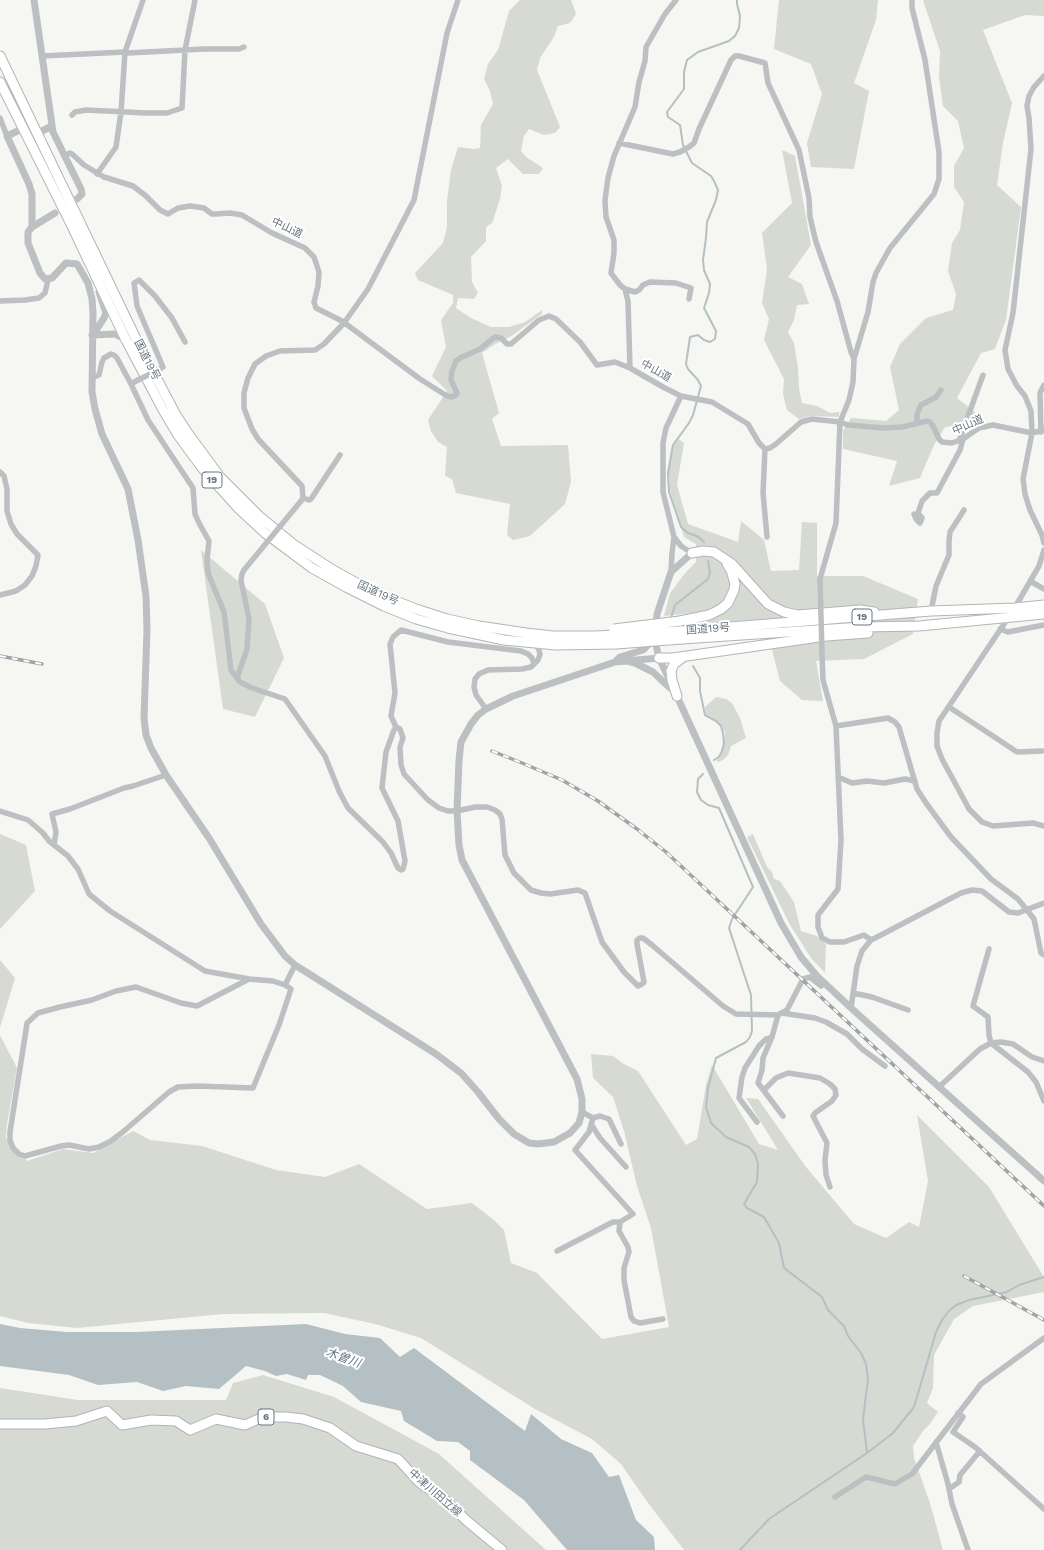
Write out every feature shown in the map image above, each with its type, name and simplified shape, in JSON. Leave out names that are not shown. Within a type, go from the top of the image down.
[{"type":"main road","name":"国道19号","points":[[0,56],[36,134],[136,339],[176,415],[187,432],[220,477],[260,516],[292,544],[356,583],[416,609],[447,619],[497,629],[553,636],[681,635],[919,626],[1044,614]]},
{"type":"main road","name":"国道19号","points":[[0,82],[24,128],[126,340],[163,410],[178,435],[203,469],[239,509],[265,533],[312,568],[346,588],[416,619],[477,635],[535,643],[570,645],[615,636]]},
{"type":"main road","points":[[692,553],[703,550],[714,552],[725,559]]},
{"type":"main road","name":"19","points":[[725,559],[741,573],[768,604],[775,609],[784,612],[797,615],[860,610],[900,614]]},
{"type":"main road","name":"19","points":[[615,636],[680,621],[697,619],[721,609],[728,603],[735,584],[731,570],[725,559]]},
{"type":"main road","name":"国道19号","points":[[681,635],[931,611],[1015,608],[1044,605]]},
{"type":"main road","name":"19","points":[[659,658],[673,658],[826,636],[867,633],[919,626]]},
{"type":"main road","points":[[676,696],[671,676],[672,666],[677,661],[689,655]]},
{"type":"main road","name":"中津川田立線","points":[[0,1424],[45,1424],[76,1420],[107,1411],[122,1425],[151,1420],[176,1421],[190,1430],[216,1420],[245,1425],[263,1417],[303,1419],[330,1428],[356,1446],[398,1459],[419,1482],[446,1500],[467,1521],[502,1550]]},
{"type":"street","points":[[34,0],[53,132],[81,189],[82,194],[77,199]]},
{"type":"street","points":[[97,174],[116,147],[125,52],[143,0]]},
{"type":"street","points":[[72,115],[75,112],[86,110],[167,113],[182,108],[185,50],[195,0]]},
{"type":"street","points":[[237,678],[247,649],[249,619],[241,580],[242,574],[302,499],[303,491],[299,482],[258,439],[252,429],[244,408],[244,393],[248,378],[255,364],[266,356],[280,351],[315,350],[332,337],[368,289],[414,200],[447,33],[458,0]]},
{"type":"street","points":[[676,0],[658,24],[646,47],[645,62],[639,82],[635,107],[619,143],[608,178],[605,210],[614,240],[611,273],[620,285],[625,289],[635,292],[640,290],[643,285],[650,282],[676,283],[692,288],[689,299]]},
{"type":"street","points":[[871,940],[864,935],[844,942],[830,942],[822,938],[818,927],[818,915],[838,889],[841,840],[836,726],[823,680],[820,579],[836,523],[840,422],[849,400],[853,382],[854,359],[868,312],[876,273],[890,248],[934,194],[939,179],[939,152],[925,60],[912,8],[912,0]]},
{"type":"street","points":[[42,56],[239,49],[244,47]]},
{"type":"street","points":[[619,143],[673,154],[681,152],[694,143],[699,128],[731,60],[735,56],[739,56],[765,63],[768,83],[799,150],[809,198],[810,217],[816,242],[837,301],[854,359]]},
{"type":"street","points":[[1044,76],[1034,87],[1029,96],[1027,106],[1031,149],[1013,313],[1005,350],[1006,361],[1012,378],[1028,403],[1031,411],[1032,432],[1023,479],[1025,494],[1030,510],[1042,535],[1044,543]]},
{"type":"street","points":[[0,118],[32,194],[32,227]]},
{"type":"street","points":[[36,134],[52,126]]},
{"type":"street","points":[[7,136],[24,128]]},
{"type":"street","name":"中山道","points":[[65,155],[70,153],[72,154],[97,174],[133,186],[160,210],[168,214],[178,208],[198,206],[216,214],[230,213],[242,215],[272,233],[305,248],[314,257],[318,272],[318,286],[314,306],[318,310],[344,323],[420,379],[447,396],[454,397],[457,393],[451,376],[453,366],[460,358],[480,349],[495,337],[501,338],[507,344],[511,344],[546,316],[556,319],[580,342],[597,365],[613,362],[630,368],[681,396],[712,402],[748,424],[759,443],[765,449],[776,444],[801,422],[818,419],[840,422],[848,425],[884,428],[902,427],[924,421],[930,422],[942,442],[952,443],[961,440],[979,428],[993,425],[1032,432],[1043,431]]},
{"type":"street","points":[[48,280],[40,274],[29,249],[27,237],[28,232],[32,227],[55,214]]},
{"type":"street","points":[[0,301],[39,298],[45,294],[48,280],[55,276],[59,268],[66,263],[74,263],[80,266],[88,283],[92,299],[93,313],[92,392],[99,425],[128,489],[138,540],[146,596],[147,630],[144,718],[146,735],[151,748],[166,774],[209,838],[261,924],[276,945],[295,965],[436,1054],[461,1073],[499,1119],[514,1134],[529,1142],[538,1144],[554,1142],[570,1133],[579,1123],[582,1112],[582,1099],[577,1079],[462,860],[459,845],[458,811],[458,760],[462,742],[471,724],[486,709],[513,696],[615,662],[659,658]]},
{"type":"street","points":[[131,384],[163,367],[137,306],[134,283],[139,280],[155,296],[172,318],[185,342]]},
{"type":"street","points":[[92,335],[106,313],[99,293],[101,286]]},
{"type":"street","points":[[625,289],[628,301],[630,368]]},
{"type":"street","points":[[92,335],[115,334],[126,340]]},
{"type":"street","points":[[92,378],[99,375],[104,358],[111,354],[117,358],[148,420],[193,488],[195,514],[209,541],[207,560],[208,573],[224,612],[231,670],[240,682],[252,688],[285,699],[325,756],[339,791],[348,808],[383,842],[391,853],[397,867],[402,870],[405,865],[405,859],[398,821],[382,788],[386,752],[396,727]]},
{"type":"street","points":[[914,514],[920,524],[922,518],[918,513],[922,501],[930,493],[937,493],[960,450],[961,440],[983,375]]},
{"type":"street","points":[[1043,431],[1040,393],[1044,385]]},
{"type":"street","points":[[917,423],[917,414],[921,405],[936,396],[941,390]]},
{"type":"street","points":[[681,396],[666,428],[663,443],[664,492],[674,537],[671,572],[658,609],[654,633],[659,658],[781,924],[801,957],[824,983],[1044,1181]]},
{"type":"street","points":[[765,449],[763,494],[767,538]]},
{"type":"street","points":[[302,499],[311,500],[340,455]]},
{"type":"street","points":[[0,472],[4,476],[7,489],[7,511],[11,524],[17,534],[38,554],[36,566],[32,576],[25,585],[16,591],[0,595]]},
{"type":"street","points":[[931,611],[936,586],[949,555],[950,532],[964,510]]},
{"type":"street","points":[[671,572],[692,553],[681,546],[674,537]]},
{"type":"street","points":[[1044,550],[1041,560],[1015,608],[939,721],[937,733],[937,746],[942,759],[969,810],[982,822],[994,826],[1033,823],[1044,826]]},
{"type":"street","points":[[1030,581],[1044,589]]},
{"type":"street","points":[[615,662],[620,657],[637,652],[648,646],[652,619],[658,609]]},
{"type":"street","points":[[1000,629],[1008,632],[1044,625]]},
{"type":"street","points":[[534,664],[532,658],[528,654],[521,651],[448,642],[401,630],[393,637],[390,644],[395,693],[392,716],[396,727],[400,729],[403,738],[400,747],[400,758],[404,774],[428,800],[439,808],[448,811],[458,811],[487,807],[500,814],[502,819],[506,861],[514,873],[532,890],[550,894],[578,890],[585,893],[602,942],[624,972],[638,986],[644,982],[637,940],[643,938],[730,1012],[741,1015],[780,1014],[815,1018],[826,1022],[847,1034],[862,1049],[885,1066]]},
{"type":"street","points":[[486,709],[476,696],[474,687],[475,680],[479,674],[488,670],[527,669],[534,664],[540,654],[540,650],[535,643]]},
{"type":"street","points":[[625,661],[635,663],[653,672],[667,684],[676,696]]},
{"type":"street","points":[[949,707],[1017,752],[1042,751]]},
{"type":"street","points":[[836,726],[888,718],[895,722],[899,727],[917,789],[951,837],[991,880],[1018,899],[1028,910],[1034,919],[1041,953],[1044,955]]},
{"type":"street","points":[[54,845],[56,832],[52,814],[70,809],[124,788],[166,774]]},
{"type":"street","points":[[838,777],[852,783],[867,781],[884,783],[905,778],[915,781]]},
{"type":"street","points":[[0,811],[28,820],[68,856],[78,870],[88,894],[110,911],[205,972],[273,981],[285,984],[291,989],[279,1026],[253,1088],[197,1086],[178,1087],[169,1092],[111,1141],[99,1147],[89,1149],[69,1145],[25,1156],[19,1154],[13,1148],[10,1140],[10,1132],[27,1023],[38,1013],[92,1000],[116,991],[136,987],[181,1003],[197,1006],[249,979]]},
{"type":"street","points":[[851,1008],[857,966],[862,951],[871,940],[961,893],[972,890],[982,891],[1009,912],[1018,913],[1044,903]]},
{"type":"street","points":[[989,949],[973,1006],[988,1017],[991,1043],[1028,1072],[1036,1082],[1044,1101]]},
{"type":"street","points":[[285,984],[295,965]]},
{"type":"street","points":[[783,1116],[758,1083],[762,1070],[763,1058],[780,1014],[787,1010],[803,979],[810,976],[821,986],[824,983]]},
{"type":"street","points":[[853,993],[872,997],[908,1010]]},
{"type":"street","points":[[757,1122],[739,1098],[746,1068],[759,1046],[766,1039],[772,1036]]},
{"type":"street","points":[[939,1087],[980,1049],[991,1043],[1002,1042],[1013,1044],[1032,1057],[1044,1061]]},
{"type":"street","points":[[764,1090],[776,1078],[788,1073],[820,1078],[830,1084],[835,1090],[836,1095],[832,1101],[813,1116],[827,1143],[825,1160],[826,1175],[830,1188]]},
{"type":"street","points":[[582,1112],[593,1118],[600,1116],[609,1119],[621,1144]]},
{"type":"street","points":[[557,1251],[613,1222],[620,1222],[632,1214],[575,1150],[590,1132],[593,1118]]},
{"type":"street","points":[[591,1124],[600,1138],[626,1167]]},
{"type":"street","points":[[620,1222],[619,1231],[628,1247],[624,1268],[624,1280],[631,1317],[634,1321],[640,1323],[663,1319]]},
{"type":"street","points":[[835,1497],[866,1477],[895,1484],[912,1474],[981,1384],[1044,1338]]},
{"type":"street","points":[[958,1413],[963,1417],[953,1432],[980,1451],[1044,1509]]},
{"type":"street","points":[[936,1442],[952,1504],[968,1550]]},
{"type":"street","points":[[949,1489],[959,1482],[960,1475],[980,1451]]},
{"type":"shaded area","points":[[520,0],[571,0],[576,14],[570,23],[558,26],[554,37],[540,58],[537,70],[560,127],[555,133],[544,135],[529,129],[524,136],[521,151],[526,157],[543,168],[539,174],[523,174],[508,159],[496,168],[502,186],[500,199],[492,223],[486,227],[486,241],[471,257],[472,282],[478,293],[474,299],[458,298],[456,308],[471,318],[491,327],[509,327],[525,322],[542,310],[542,314],[510,337],[495,344],[482,353],[499,413],[492,419],[501,446],[568,445],[571,482],[565,504],[530,536],[513,540],[507,535],[510,504],[456,493],[452,479],[445,476],[447,447],[438,442],[431,431],[428,420],[447,391],[432,376],[446,347],[441,320],[453,303],[453,295],[418,280],[415,273],[443,243],[447,227],[447,201],[451,170],[458,147],[474,149],[480,148],[481,125],[493,104],[490,91],[484,79],[488,64],[498,50],[509,11]]},
{"type":"shaded area","points":[[779,0],[878,0],[876,20],[854,83],[869,91],[854,169],[811,167],[807,143],[822,94],[811,64],[774,49]]},
{"type":"shaded area","points":[[923,0],[1044,0],[1044,16],[1025,15],[983,30],[1012,103],[1003,143],[997,185],[1021,207],[1006,320],[995,349],[981,353],[957,398],[975,412],[974,423],[945,427],[934,445],[920,478],[889,486],[897,461],[843,449],[843,431],[851,418],[886,421],[899,410],[890,367],[900,344],[926,318],[953,310],[956,294],[948,271],[952,243],[960,230],[964,202],[954,187],[954,166],[964,148],[958,121],[943,106],[939,77],[940,51]]},
{"type":"shaded area","points":[[782,150],[795,156],[811,245],[788,277],[802,284],[809,304],[797,305],[794,320],[788,332],[794,343],[798,368],[799,389],[802,403],[817,406],[830,413],[839,412],[839,417],[810,416],[799,419],[787,410],[783,394],[784,379],[764,340],[769,319],[762,303],[767,269],[762,233],[792,203]]},
{"type":"shaded area","points":[[679,439],[684,443],[677,485],[688,524],[738,542],[741,521],[764,540],[771,571],[799,570],[802,522],[817,523],[817,576],[863,576],[918,599],[913,634],[864,659],[816,661],[823,701],[802,700],[780,681],[764,619],[708,623],[704,612],[664,616],[670,593],[686,572],[696,562],[696,544],[684,537],[670,491],[669,473],[671,456],[674,445]]},
{"type":"shaded area","points":[[201,550],[265,604],[284,658],[255,717],[223,709]]},
{"type":"shaded area","points":[[716,697],[726,699],[732,703],[740,718],[746,738],[731,746],[728,755],[719,762],[716,760],[720,758],[723,751],[725,733],[722,726],[716,720],[706,714],[705,707]]},
{"type":"shaded area","points":[[0,834],[26,845],[35,891],[0,929]]},
{"type":"shaded area","points":[[753,834],[767,867],[772,872],[774,879],[780,881],[794,902],[801,931],[817,936],[826,944],[825,973],[811,958],[790,925],[747,837]]},
{"type":"shaded area","points":[[0,960],[15,978],[0,1028]]},
{"type":"shaded area","points":[[0,1035],[17,1068],[6,1138],[27,1161],[63,1149],[93,1153],[133,1131],[150,1140],[202,1146],[276,1170],[325,1177],[359,1164],[427,1209],[472,1203],[504,1230],[511,1263],[537,1273],[602,1339],[669,1327],[651,1228],[637,1186],[624,1131],[613,1097],[593,1078],[591,1054],[613,1056],[624,1064],[638,1071],[686,1145],[697,1139],[706,1085],[712,1065],[759,1144],[778,1150],[746,1098],[758,1099],[806,1167],[854,1224],[886,1238],[909,1222],[919,1227],[928,1181],[917,1115],[989,1187],[1044,1277],[1044,1292],[973,1306],[954,1319],[934,1355],[933,1388],[927,1403],[938,1412],[913,1446],[914,1458],[930,1503],[943,1550],[684,1550],[648,1503],[621,1464],[592,1439],[535,1409],[421,1338],[375,1324],[324,1313],[223,1314],[77,1328],[28,1323],[0,1316]]},
{"type":"shaded area","points":[[263,1375],[334,1397],[439,1454],[546,1550],[0,1550],[0,1388],[78,1400],[226,1400],[233,1383]]},
{"type":"water","name":"木曽川","points":[[0,1324],[20,1328],[67,1332],[137,1332],[306,1324],[345,1334],[380,1338],[400,1357],[414,1348],[525,1431],[531,1414],[561,1439],[592,1453],[609,1477],[619,1475],[636,1520],[654,1537],[655,1550],[567,1550],[524,1500],[470,1460],[470,1451],[458,1442],[437,1441],[404,1421],[401,1411],[361,1402],[343,1386],[320,1375],[308,1375],[306,1380],[287,1374],[276,1376],[265,1371],[246,1366],[219,1389],[186,1386],[163,1391],[137,1382],[98,1385],[69,1375],[0,1366]]},
{"type":"waterway","points":[[704,542],[697,536],[688,533],[681,527],[669,492],[668,473],[673,445],[693,415],[701,386],[686,364],[690,337],[698,335],[704,340],[710,342],[715,339],[716,331],[704,308],[709,293],[710,284],[704,270],[703,260],[707,222],[716,200],[718,190],[711,176],[692,163],[683,145],[680,125],[668,117],[667,112],[684,89],[684,72],[687,60],[698,52],[729,41],[735,36],[739,28],[740,16],[737,0]]},
{"type":"waterway","points":[[671,618],[675,605],[708,579],[710,573],[708,561]]},
{"type":"waterway","points":[[693,666],[700,678],[700,691],[705,715],[716,721],[721,726],[723,733],[724,743],[722,751],[719,757],[714,760]]},
{"type":"waterway","points":[[703,774],[698,779],[697,792],[701,800],[708,805],[719,808],[753,887],[732,919],[729,928],[751,995],[752,1031],[746,1042],[716,1058],[708,1088],[706,1107],[711,1123],[726,1137],[749,1147],[755,1154],[758,1164],[757,1182],[744,1204],[747,1208],[764,1217],[779,1243],[784,1268],[822,1297],[828,1310],[844,1326],[848,1336],[861,1353],[866,1364],[868,1379],[863,1419],[867,1453]]},
{"type":"waterway","points":[[740,1550],[769,1519],[867,1453],[893,1433],[914,1407],[936,1332],[948,1312],[956,1305],[969,1300],[1007,1292],[1019,1285],[1044,1277]]},
{"type":"railway","points":[[0,656],[42,664]]},
{"type":"railway","points":[[492,751],[562,780],[598,801],[666,852],[1044,1206]]},
{"type":"railway","points":[[964,1276],[1044,1320]]}]
